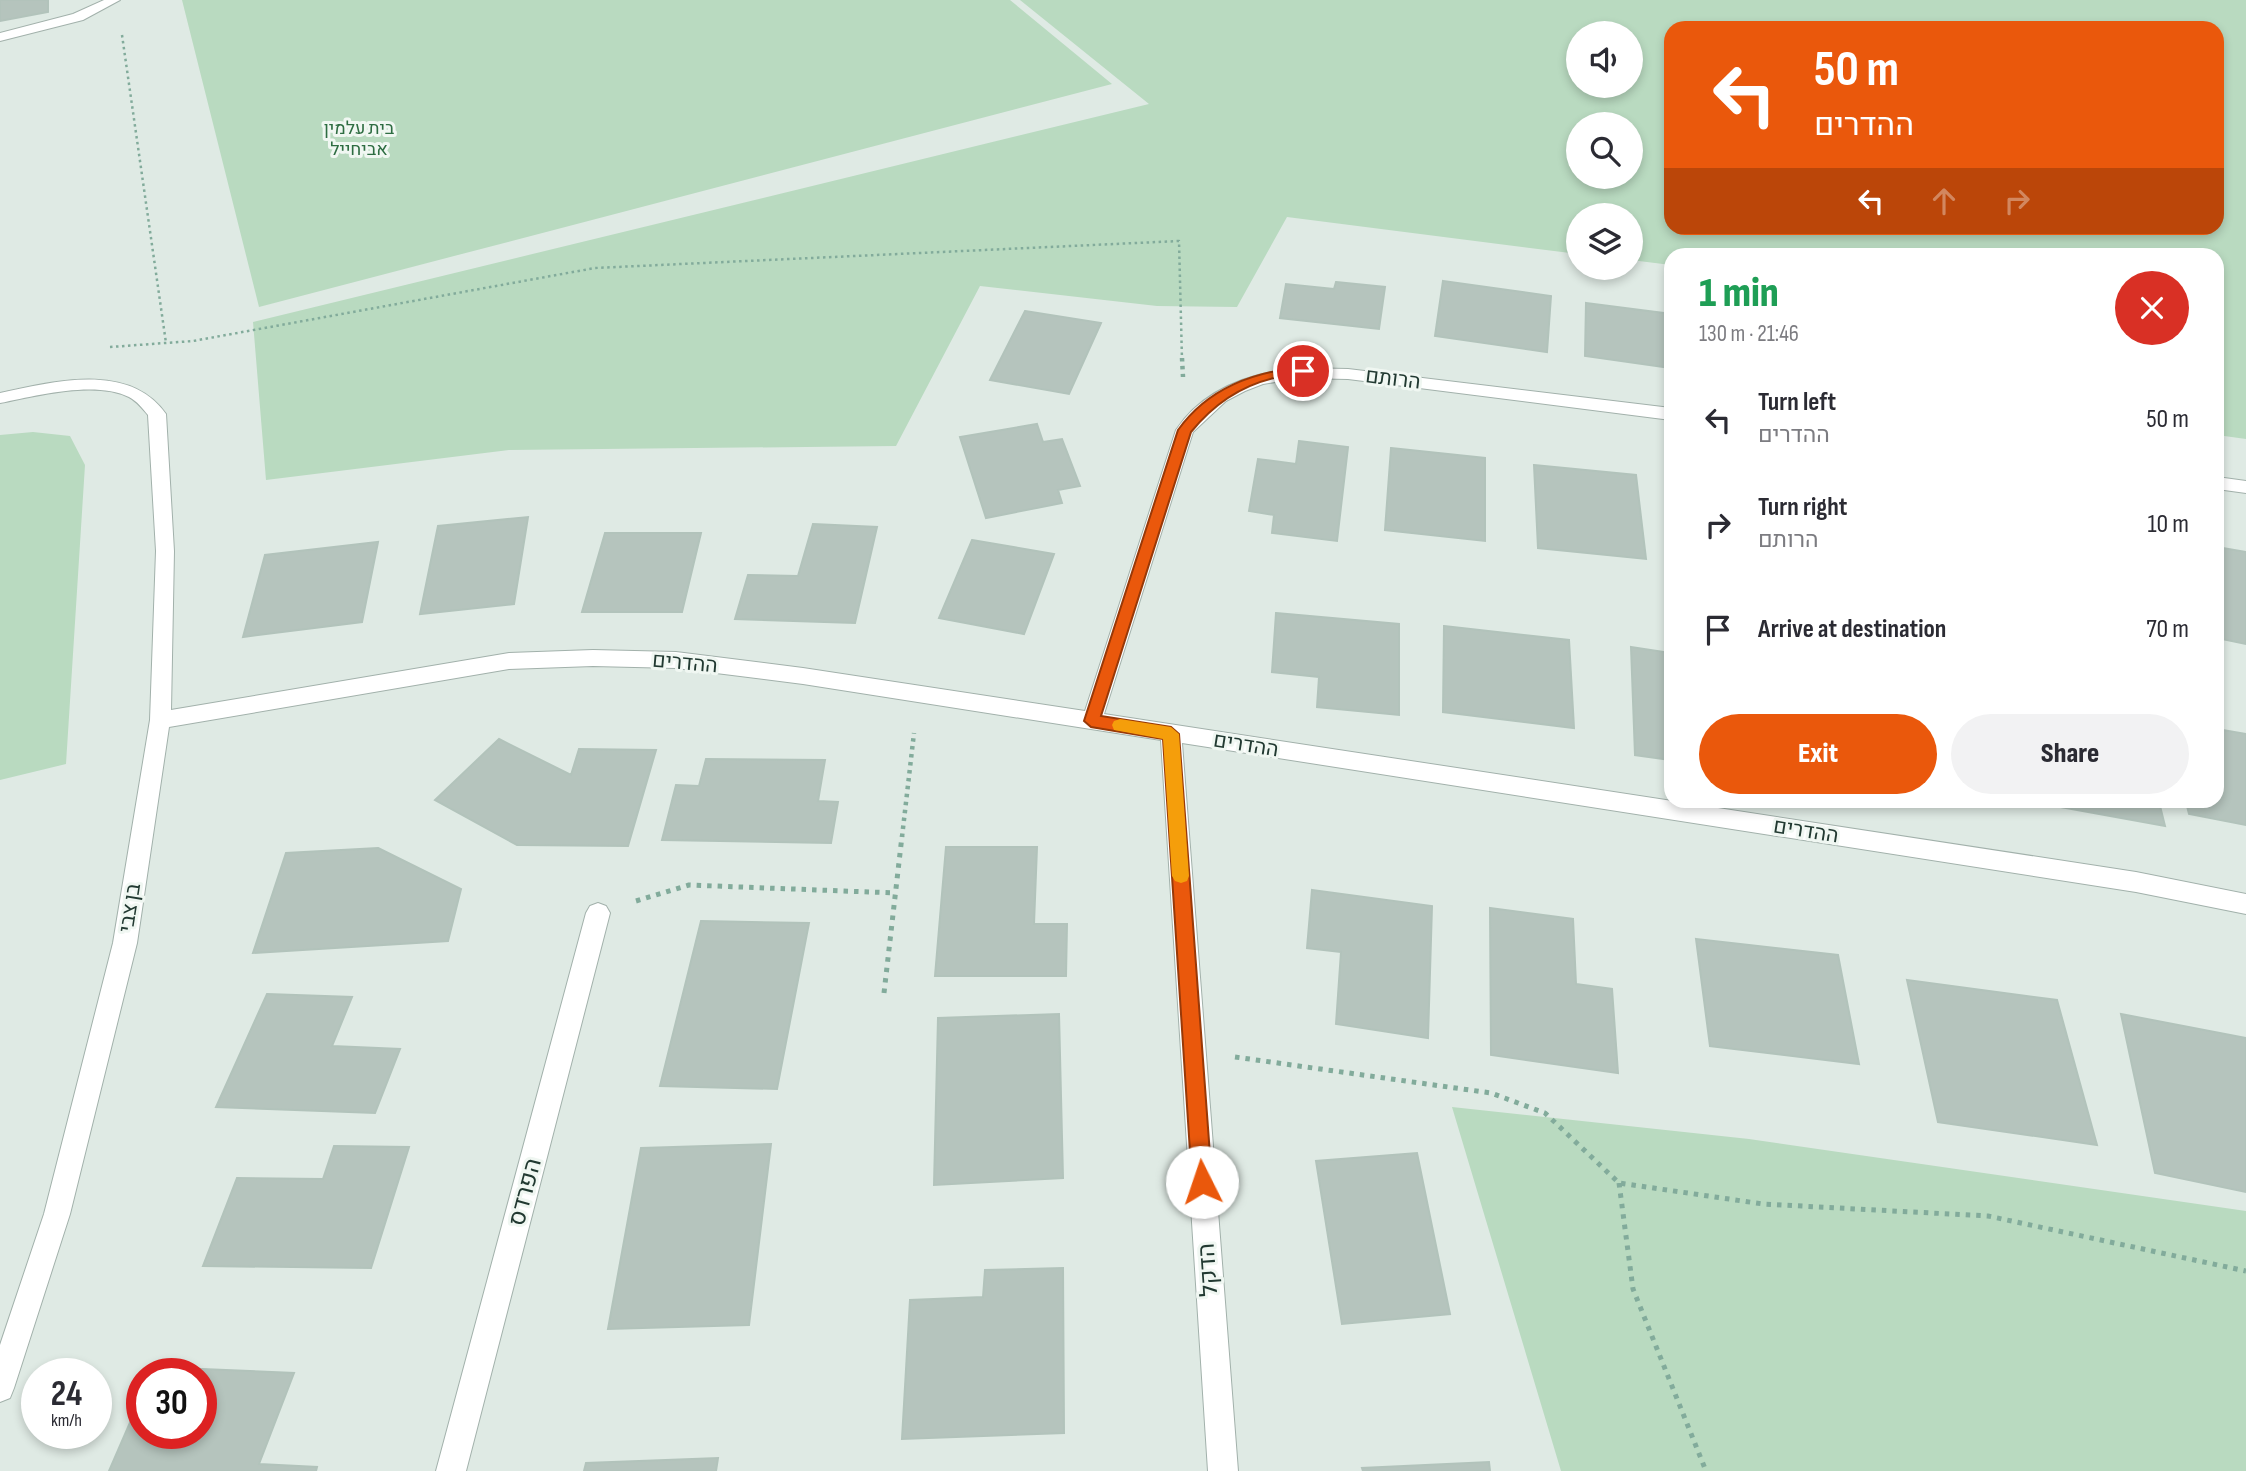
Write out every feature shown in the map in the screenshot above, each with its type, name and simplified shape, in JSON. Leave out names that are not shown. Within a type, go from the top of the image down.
[{"type":"street","points":[[0,37],[78,17],[114,0]]},
{"type":"street","name":"הרותם","points":[[1091,721],[1185,430],[1204,408],[1233,389],[1272,374],[1303,371],[1362,375],[1664,413]]},
{"type":"street","name":"בן צבי","points":[[0,398],[31,391],[96,385],[135,392],[158,414],[165,551],[160,720],[125,943],[57,1214],[0,1388]]},
{"type":"street","points":[[2224,484],[2246,487]]},
{"type":"street","name":"ההדרים","points":[[160,720],[400,677],[509,661],[676,660],[918,694],[2136,882],[2246,904]]},
{"type":"street","name":"הדקל","points":[[1171,734],[1223,1471]]},
{"type":"street","name":"הפרדס","points":[[451,1471],[598,913]]},
{"type":"path","points":[[121,27],[166,343]]},
{"type":"path","points":[[97,347],[193,341],[595,268],[1179,241],[1185,430]]},
{"type":"path","points":[[884,993],[918,694]]},
{"type":"path","points":[[598,913],[689,885],[896,893]]},
{"type":"path","points":[[1193,1051],[1491,1093],[1545,1112],[1619,1183],[1763,1204],[1988,1216],[2246,1271]]},
{"type":"path","points":[[1619,1183],[1633,1289],[1706,1471]]},
{"type":"green space","name":"בית עלמין אביחייל","points":[[182,0],[1010,0],[1112,84],[259,307]]},
{"type":"green space","points":[[1020,0],[2246,0],[2246,439],[2224,436],[2224,248],[1664,248],[1664,264],[1643,262],[1643,203],[1566,203],[1566,252],[1287,217],[1237,307],[1157,306],[980,286],[896,446],[509,450],[266,480],[253,322],[1149,104]]},
{"type":"green space","points":[[33,432],[70,436],[85,465],[66,764],[0,780],[0,435]]},
{"type":"green space","points":[[1452,1107],[1749,1139],[2246,1211],[2246,1471],[1561,1471]]},
{"type":"building","points":[[0,0],[48,0],[48,12],[0,21]]},
{"type":"building","points":[[1443,281],[1551,296],[1547,352],[1435,336]]},
{"type":"building","points":[[1336,282],[1385,287],[1379,329],[1280,318],[1286,284],[1334,289]]},
{"type":"building","points":[[1586,303],[1664,313],[1664,367],[1585,356]]},
{"type":"building","points":[[1025,311],[1101,323],[1069,394],[990,380]]},
{"type":"building","points":[[1037,424],[1043,442],[1062,439],[1080,486],[1058,490],[1062,503],[986,518],[960,437]]},
{"type":"building","points":[[1299,441],[1348,447],[1337,541],[1272,533],[1274,515],[1249,511],[1258,459],[1296,464]]},
{"type":"building","points":[[1391,448],[1485,458],[1485,541],[1385,530]]},
{"type":"building","points":[[1534,465],[1636,475],[1646,559],[1538,548]]},
{"type":"building","points":[[528,517],[514,604],[420,614],[438,526]]},
{"type":"building","points":[[813,524],[877,527],[855,623],[735,619],[748,575],[798,576]]},
{"type":"building","points":[[605,533],[701,533],[682,612],[582,612]]},
{"type":"building","points":[[972,540],[1054,554],[1024,634],[939,618]]},
{"type":"building","points":[[378,542],[362,622],[243,637],[265,555]]},
{"type":"building","points":[[2224,548],[2246,552],[2246,644],[2224,639]]},
{"type":"building","points":[[1276,613],[1399,624],[1399,715],[1317,707],[1319,677],[1272,672]]},
{"type":"building","points":[[1444,626],[1569,640],[1574,728],[1443,712]]},
{"type":"building","points":[[1631,647],[1664,652],[1664,759],[1635,755]]},
{"type":"building","points":[[2224,730],[2246,734],[2246,825],[2189,814],[2188,808],[2224,808]]},
{"type":"building","points":[[499,739],[571,775],[579,749],[656,750],[628,846],[517,845],[435,800]]},
{"type":"building","points":[[706,759],[825,760],[818,801],[838,802],[831,843],[662,840],[676,785],[699,786]]},
{"type":"building","points":[[2066,808],[2160,808],[2165,826]]},
{"type":"building","points":[[946,847],[1037,847],[1034,924],[1067,924],[1066,976],[935,976]]},
{"type":"building","points":[[378,848],[461,889],[448,941],[253,953],[286,853]]},
{"type":"building","points":[[1312,890],[1432,906],[1428,1038],[1336,1024],[1341,952],[1307,948]]},
{"type":"building","points":[[1490,908],[1573,919],[1576,984],[1612,989],[1618,1073],[1491,1055]]},
{"type":"building","points":[[701,921],[809,923],[777,1089],[660,1086]]},
{"type":"building","points":[[1696,939],[1838,955],[1859,1064],[1710,1046]]},
{"type":"building","points":[[1907,980],[2057,1000],[2097,1145],[1938,1122]]},
{"type":"building","points":[[267,994],[352,997],[332,1046],[400,1049],[375,1113],[216,1107]]},
{"type":"building","points":[[1059,1014],[1063,1178],[934,1185],[938,1018]]},
{"type":"building","points":[[2121,1014],[2246,1038],[2246,1192],[2155,1173]]},
{"type":"building","points":[[771,1144],[749,1325],[608,1329],[641,1148]]},
{"type":"building","points":[[334,1146],[409,1147],[371,1268],[203,1266],[237,1178],[323,1179]]},
{"type":"building","points":[[1417,1153],[1450,1314],[1342,1324],[1316,1161]]},
{"type":"building","points":[[1063,1268],[1064,1433],[902,1439],[910,1300],[983,1297],[985,1270]]},
{"type":"building","points":[[217,1370],[294,1373],[259,1464],[317,1467],[316,1471],[109,1471],[126,1432],[126,1449],[217,1449]]},
{"type":"building","points":[[718,1458],[716,1471],[584,1471],[586,1463]]},
{"type":"building","points":[[1489,1462],[1490,1471],[1363,1471],[1362,1468]]},
{"type":"slow traffic","points":[[1120,725],[1171,734],[1181,876]]},
{"type":"route","points":[[1202,1182],[1171,734],[1091,721],[1185,430],[1204,408],[1233,389],[1272,374],[1303,371]]}]
